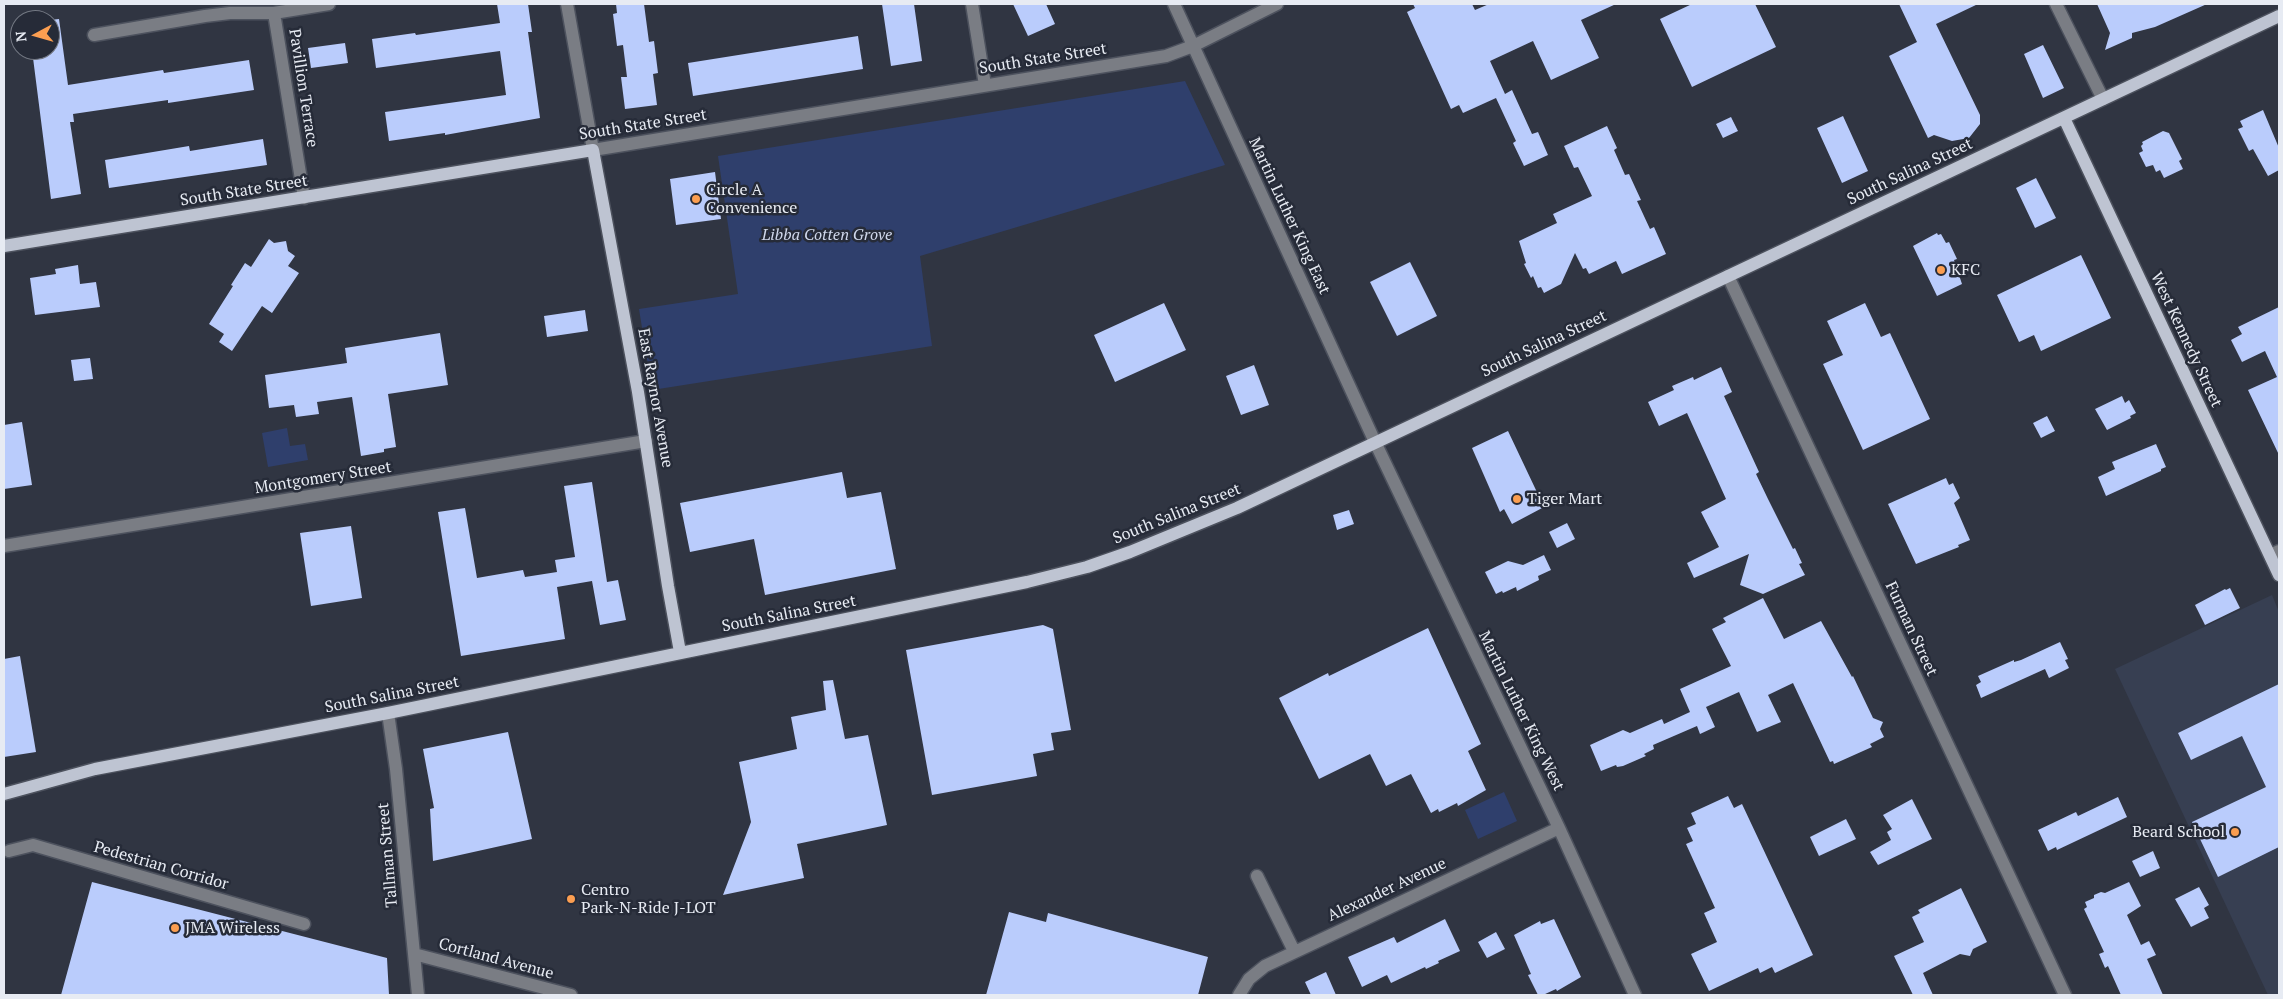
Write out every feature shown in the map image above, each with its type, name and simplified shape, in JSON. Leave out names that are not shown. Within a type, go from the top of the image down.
[{"type":"main road","name":"South Salina Street","points":[[4,794],[95,769],[388,713],[1026,582],[1087,567],[1130,552],[1229,511],[2279,16]]},
{"type":"main road","name":"West Kennedy Street","points":[[2064,118],[2274,553],[2279,575]]},
{"type":"main road","name":"South State Street","points":[[4,246],[593,150]]},
{"type":"main road","name":"East Raynor Avenue","points":[[593,150],[646,441],[680,652]]},
{"type":"street","points":[[94,35],[230,13],[274,13],[329,4]]},
{"type":"street","points":[[567,4],[593,150]]},
{"type":"street","points":[[972,4],[985,85]]},
{"type":"street","name":"Martin Luther King East","points":[[1174,4],[1375,442]]},
{"type":"street","name":"South State Street","points":[[593,150],[1166,56],[1193,46],[1278,4]]},
{"type":"street","points":[[2056,4],[2103,99]]},
{"type":"street","name":"Pavillion Terrace","points":[[274,13],[304,198]]},
{"type":"street","name":"Furman Street","points":[[1728,276],[2065,995]]},
{"type":"street","name":"Montgomery Street","points":[[4,546],[646,441]]},
{"type":"street","name":"Martin Luther King West","points":[[1375,442],[1559,828],[1635,995]]},
{"type":"street","name":"Tallman Street","points":[[388,713],[396,769],[418,995]]},
{"type":"street","name":"Alexander Avenue","points":[[1239,995],[1249,979],[1265,966],[1559,828]]},
{"type":"street","name":"Pedestrian Corridor","points":[[9,851],[33,845],[304,924]]},
{"type":"street","points":[[1256,876],[1294,951]]},
{"type":"street","name":"Cortland Avenue","points":[[414,954],[570,995]]},
{"type":"shaded area","name":"Beard School","points":[[2272,595],[2279,612],[2279,995],[2268,995],[2115,669]]},
{"type":"green space","name":"Libba Cotten Grove","points":[[1185,81],[1225,165],[920,256],[932,346],[652,390],[639,309],[738,294],[718,156]]},
{"type":"green space","points":[[287,428],[290,446],[305,444],[308,460],[268,467],[262,433]]},
{"type":"green space","points":[[1504,792],[1517,821],[1478,839],[1465,810]]},
{"type":"building","points":[[497,4],[528,4],[532,32],[528,32],[540,118],[445,135],[445,133],[389,141],[385,112],[506,95],[500,51],[376,68],[372,39],[500,23]]},
{"type":"building","points":[[616,4],[644,4],[649,42],[654,41],[658,73],[653,74],[657,105],[625,109],[621,77],[627,77],[623,45],[617,46],[613,14],[617,13]]},
{"type":"building","points":[[882,4],[914,4],[922,61],[891,66]]},
{"type":"building","points":[[1013,4],[1046,4],[1055,24],[1028,36]]},
{"type":"building","points":[[1413,4],[1472,4],[1475,10],[1489,4],[1616,4],[1581,20],[1599,58],[1551,80],[1533,41],[1490,61],[1505,94],[1512,90],[1532,134],[1538,132],[1548,155],[1524,166],[1513,143],[1516,141],[1496,98],[1463,113],[1459,105],[1451,109],[1407,12],[1415,8]]},
{"type":"building","points":[[1692,4],[1755,4],[1776,47],[1692,87],[1660,19]]},
{"type":"building","points":[[1899,4],[1978,4],[1936,24],[1980,115],[1980,124],[1969,138],[1952,141],[1934,135],[1928,138],[1889,56],[1917,42]]},
{"type":"building","points":[[2097,4],[2207,4],[2155,27],[2132,33],[2132,38],[2105,50],[2110,33]]},
{"type":"building","points":[[60,26],[68,85],[163,70],[164,73],[249,60],[254,90],[168,103],[168,100],[73,114],[74,122],[70,122],[81,194],[51,199],[33,60],[60,60]]},
{"type":"building","points":[[858,36],[863,69],[693,96],[688,63]]},
{"type":"building","points":[[345,43],[348,63],[311,68],[308,48]]},
{"type":"building","points":[[2043,45],[2064,88],[2043,98],[2024,54]]},
{"type":"building","points":[[2263,110],[2279,148],[2279,170],[2268,176],[2253,149],[2249,151],[2238,129],[2243,127],[2240,121]]},
{"type":"building","points":[[1843,116],[1868,171],[1842,183],[1817,128]]},
{"type":"building","points":[[1731,117],[1738,131],[1723,138],[1716,124]]},
{"type":"building","points":[[1607,126],[1617,148],[1614,150],[1625,175],[1629,174],[1641,200],[1637,201],[1650,229],[1654,227],[1666,254],[1622,274],[1616,261],[1589,274],[1586,268],[1583,269],[1575,253],[1561,284],[1544,293],[1541,287],[1538,288],[1533,276],[1531,278],[1524,264],[1526,263],[1519,241],[1557,223],[1553,214],[1592,196],[1578,167],[1574,168],[1564,146]]},
{"type":"building","points":[[2163,131],[2169,133],[2182,159],[2179,161],[2183,169],[2164,178],[2160,170],[2156,172],[2153,165],[2146,167],[2139,153],[2143,151],[2142,142]]},
{"type":"building","points":[[263,139],[267,165],[109,188],[105,160],[189,146],[190,151]]},
{"type":"building","name":"Circle A Convenience","points":[[715,172],[721,219],[676,225],[670,179]]},
{"type":"building","points":[[2036,178],[2056,218],[2035,228],[2016,188]]},
{"type":"building","name":"KFC","points":[[1937,233],[1938,235],[1941,234],[1946,243],[1949,242],[1957,259],[1954,260],[1962,284],[1937,296],[1913,246]]},
{"type":"building","points":[[269,239],[274,243],[286,241],[288,251],[295,256],[288,266],[299,273],[272,313],[262,306],[232,351],[219,342],[224,334],[209,324],[245,263],[251,267]]},
{"type":"building","points":[[2081,255],[2111,318],[2041,351],[2034,335],[2019,342],[1997,295]]},
{"type":"building","points":[[1410,262],[1437,316],[1397,336],[1370,282]]},
{"type":"building","points":[[78,265],[80,284],[96,282],[100,307],[35,315],[30,278],[56,274],[55,269]]},
{"type":"building","points":[[1164,303],[1186,350],[1115,382],[1094,335]]},
{"type":"building","points":[[1865,303],[1881,337],[1890,333],[1930,419],[1863,450],[1823,364],[1843,355],[1827,321]]},
{"type":"building","points":[[2279,307],[2279,455],[2248,390],[2277,377],[2265,351],[2242,362],[2231,340],[2242,334],[2238,327]]},
{"type":"building","points":[[585,310],[588,331],[547,337],[544,316]]},
{"type":"building","points":[[440,333],[448,385],[388,394],[396,447],[384,449],[384,452],[361,456],[352,397],[317,402],[319,414],[296,417],[294,405],[269,408],[265,375],[347,363],[345,348]]},
{"type":"building","points":[[90,358],[93,379],[74,381],[71,360]]},
{"type":"building","points":[[1254,365],[1269,405],[1241,415],[1226,376]]},
{"type":"building","points":[[1721,367],[1732,392],[1724,396],[1759,472],[1756,474],[1793,549],[1795,548],[1802,563],[1799,564],[1805,575],[1763,594],[1740,585],[1749,554],[1694,578],[1687,563],[1719,547],[1701,512],[1726,499],[1687,413],[1659,426],[1648,402],[1674,390],[1672,386],[1693,377],[1694,380]]},
{"type":"building","points":[[2122,396],[2125,403],[2129,400],[2136,413],[2130,416],[2131,418],[2107,430],[2095,409]]},
{"type":"building","points":[[2047,416],[2055,431],[2041,438],[2033,423]]},
{"type":"building","points":[[22,422],[32,485],[4,489],[4,425]]},
{"type":"building","points":[[1508,431],[1544,507],[1512,524],[1504,509],[1500,512],[1472,448]]},
{"type":"building","points":[[2156,444],[2166,467],[2106,496],[2098,477],[2115,469],[2112,462]]},
{"type":"building","points":[[842,472],[847,498],[881,492],[896,569],[765,595],[754,539],[690,552],[680,503]]},
{"type":"building","points":[[1946,478],[1949,485],[1953,483],[1960,498],[1954,503],[1970,540],[1958,545],[1959,547],[1916,564],[1888,504]]},
{"type":"building","points":[[592,482],[607,582],[618,580],[626,620],[600,625],[592,581],[557,587],[565,639],[461,656],[438,512],[465,508],[477,578],[523,570],[525,577],[557,572],[555,560],[575,557],[564,486]]},
{"type":"building","points":[[1349,510],[1354,524],[1337,530],[1333,515]]},
{"type":"building","points":[[1567,523],[1575,539],[1557,548],[1549,532]]},
{"type":"building","points":[[351,526],[362,598],[311,606],[300,533]]},
{"type":"building","points":[[1544,555],[1551,570],[1538,576],[1539,580],[1517,591],[1516,587],[1496,594],[1485,572],[1508,561],[1523,565]]},
{"type":"building","points":[[2230,588],[2240,608],[2205,625],[2195,605]]},
{"type":"building","points":[[1763,598],[1784,639],[1821,621],[1853,676],[1873,718],[1883,722],[1880,729],[1884,737],[1870,744],[1872,747],[1834,764],[1833,761],[1830,762],[1793,683],[1768,695],[1781,722],[1757,732],[1739,692],[1706,707],[1715,727],[1700,734],[1697,726],[1653,745],[1654,749],[1644,754],[1646,756],[1623,766],[1617,767],[1616,765],[1601,771],[1590,745],[1623,730],[1630,733],[1662,719],[1664,724],[1690,712],[1680,689],[1731,666],[1712,629],[1726,622],[1723,618]]},
{"type":"building","points":[[1043,625],[1053,629],[1071,730],[1051,733],[1054,750],[1033,754],[1037,776],[932,795],[906,650]]},
{"type":"building","points":[[1428,628],[1481,744],[1468,751],[1486,790],[1458,806],[1457,803],[1439,812],[1438,809],[1431,813],[1411,774],[1386,786],[1370,754],[1319,779],[1279,698],[1328,673],[1329,676]]},
{"type":"building","points":[[2060,642],[2068,659],[2065,660],[2069,668],[2049,678],[2045,669],[1981,698],[1976,685],[1981,682],[1978,676],[2014,660],[2014,662],[2021,660]]},
{"type":"building","points":[[20,656],[36,752],[4,757],[4,659]]},
{"type":"building","points":[[833,680],[845,739],[868,735],[887,825],[797,844],[804,878],[723,895],[751,822],[739,762],[797,749],[791,717],[826,710],[823,681]]},
{"type":"building","points":[[2279,684],[2279,847],[2218,877],[2192,822],[2266,787],[2242,736],[2191,760],[2178,733]]},
{"type":"building","points":[[508,732],[532,839],[433,861],[430,809],[434,808],[423,749]]},
{"type":"building","points":[[1728,796],[1734,808],[1742,804],[1813,955],[1775,973],[1772,967],[1760,973],[1758,968],[1709,991],[1691,954],[1717,942],[1704,913],[1715,908],[1686,844],[1693,841],[1687,828],[1696,824],[1691,813]]},
{"type":"building","points":[[2118,797],[2127,817],[2057,850],[2056,847],[2048,851],[2038,830],[2076,812],[2078,816]]},
{"type":"building","points":[[1912,799],[1932,839],[1878,865],[1870,852],[1891,840],[1887,832],[1892,829],[1883,815]]},
{"type":"building","points":[[1846,819],[1856,839],[1819,856],[1810,837]]},
{"type":"building","points":[[2153,851],[2160,868],[2140,877],[2132,861]]},
{"type":"building","name":"JMA Wireless","points":[[92,882],[387,958],[389,995],[61,995]]},
{"type":"building","points":[[2129,882],[2141,906],[2127,915],[2141,945],[2149,941],[2156,955],[2147,959],[2163,995],[2121,995],[2108,966],[2105,968],[2099,954],[2104,952],[2084,909],[2087,907],[2085,902],[2094,898],[2094,895],[2101,892],[2105,893]]},
{"type":"building","points":[[2199,887],[2209,905],[2204,908],[2209,918],[2191,927],[2175,899]]},
{"type":"building","points":[[1961,888],[1987,942],[1973,949],[1970,956],[1960,954],[1923,973],[1933,995],[1913,995],[1894,956],[1924,942],[1912,917],[1920,913],[1918,910]]},
{"type":"building","points":[[1009,912],[1046,922],[1048,913],[1208,957],[1198,995],[986,995]]},
{"type":"building","points":[[1445,919],[1460,951],[1438,961],[1439,963],[1426,969],[1425,967],[1391,983],[1387,975],[1362,987],[1348,957],[1394,937],[1397,943]]},
{"type":"building","points":[[1554,919],[1581,977],[1557,991],[1556,989],[1543,995],[1538,995],[1528,975],[1531,974],[1514,935],[1540,921],[1541,924]]},
{"type":"building","points":[[1496,932],[1505,949],[1487,958],[1478,942]]},
{"type":"building","points":[[1326,972],[1336,995],[1311,995],[1305,982]]},
{"type":"place","name":"Circle A Convenience","points":[[696,199]]},
{"type":"place","name":"KFC","points":[[1941,270]]},
{"type":"place","name":"Tiger Mart","points":[[1517,499]]},
{"type":"place","name":"Beard School","points":[[2235,832]]},
{"type":"place","name":"Centro Park-N-Ride J-LOT","points":[[571,899]]},
{"type":"place","name":"JMA Wireless","points":[[175,928]]}]
